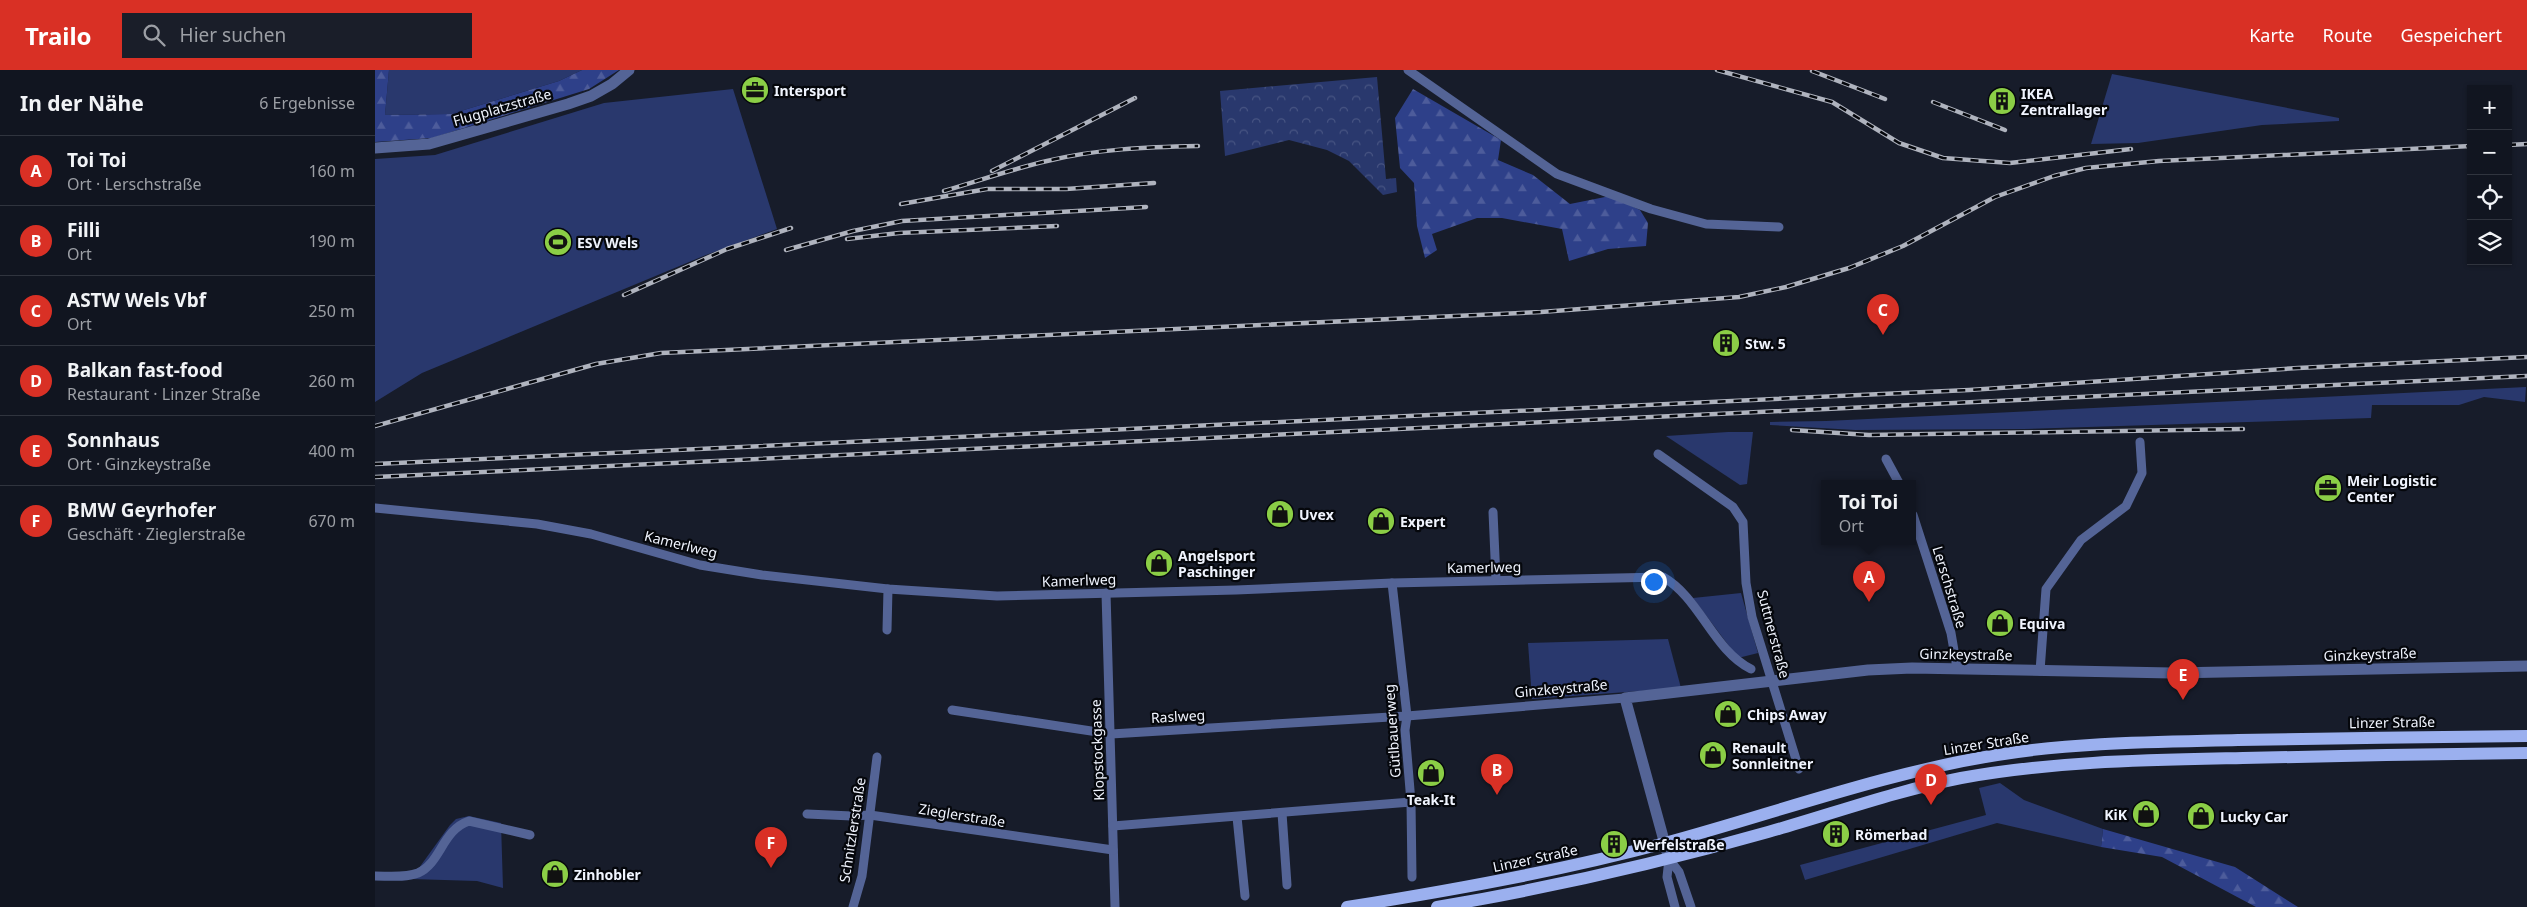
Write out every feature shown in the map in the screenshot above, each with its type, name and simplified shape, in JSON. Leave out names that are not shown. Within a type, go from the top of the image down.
[{"type":"main road","name":"Linzer Straße","points":[[1347,907],[1557,869],[1665,843],[1934,767],[2043,749],[2179,741],[2527,736]]},
{"type":"main road","points":[[1437,907],[1561,884],[1669,859],[1958,779],[2028,768],[2160,759],[2527,753]]},
{"type":"street","name":"Flugplatzstraße","points":[[375,148],[429,144],[568,104],[591,96],[612,84],[629,70]]},
{"type":"street","points":[[1408,70],[1557,174],[1651,209],[1705,224],[1779,226]]},
{"type":"street","points":[[2040,671],[2045,589],[2081,540],[2126,506],[2142,473],[2140,442]]},
{"type":"street","name":"Suttnerstraße","points":[[1658,454],[1733,507],[1743,522],[1749,604],[1799,769]]},
{"type":"street","points":[[1885,458],[1897,480]]},
{"type":"street","name":"Kamerlweg","points":[[375,508],[537,524],[591,534],[700,565],[888,589],[997,596],[1321,588],[1392,583],[1496,580],[1663,577],[1673,583],[1687,598],[1736,662],[1751,669]]},
{"type":"street","points":[[1493,512],[1496,580]]},
{"type":"street","name":"Lerschstraße","points":[[1916,524],[1951,633],[1957,668]]},
{"type":"street","name":"Gütlbauerweg","points":[[1392,583],[1407,716],[1405,730],[1411,802],[1412,877]]},
{"type":"street","points":[[887,630],[888,589]]},
{"type":"street","name":"Klopstockgasse","points":[[1105,593],[1111,734],[1115,907]]},
{"type":"street","name":"Ginzkeystraße","points":[[1407,716],[1625,698],[1773,683],[1868,670],[1957,668],[2172,673],[2527,666]]},
{"type":"street","points":[[1625,698],[1669,859],[1667,877],[1675,907]]},
{"type":"street","name":"Raslweg","points":[[952,710],[1111,734],[1407,716]]},
{"type":"street","name":"Schnitzlerstraße","points":[[853,907],[862,876],[877,757]]},
{"type":"street","points":[[1113,826],[1411,802]]},
{"type":"street","points":[[1282,813],[1287,885]]},
{"type":"street","name":"Zieglerstraße","points":[[807,814],[852,816],[870,814],[1113,850]]},
{"type":"street","points":[[1237,817],[1245,896]]},
{"type":"street","points":[[375,876],[406,876],[419,872],[427,866],[452,830],[469,820],[531,835]]},
{"type":"street","points":[[1669,859],[1679,872],[1691,907]]},
{"type":"green space","points":[[375,70],[389,70],[385,115],[451,114],[559,81],[582,70],[619,70],[589,89],[432,138],[375,142]]},
{"type":"green space","points":[[389,70],[582,70],[559,81],[451,114],[385,115]]},
{"type":"green space","points":[[2112,74],[2339,118],[2339,121],[2262,125],[2138,143],[2091,144]]},
{"type":"green space","points":[[1377,77],[1386,179],[1396,178],[1397,192],[1383,195],[1349,161],[1327,150],[1289,140],[1225,156],[1220,91]]},
{"type":"green space","name":"ESV Wels","points":[[733,89],[777,229],[706,255],[422,373],[375,402],[375,159],[435,155],[604,103]]},
{"type":"green space","points":[[1413,89],[1501,140],[1498,160],[1533,175],[1570,204],[1610,196],[1640,210],[1648,223],[1646,246],[1608,249],[1569,261],[1562,229],[1502,218],[1477,218],[1432,234],[1437,250],[1425,258],[1417,226],[1414,183],[1400,168],[1395,118]]},
{"type":"green space","points":[[2526,387],[2525,402],[2484,397],[2459,405],[2372,405],[2371,418],[2024,429],[1855,430],[1770,425],[1770,422],[1826,421]]},
{"type":"green space","points":[[1753,432],[1747,484],[1740,485],[1666,436]]},
{"type":"green space","points":[[1741,593],[1758,653],[1738,658],[1693,598]]},
{"type":"green space","points":[[1668,639],[1681,688],[1532,699],[1528,643]]},
{"type":"green space","points":[[2000,783],[2024,800],[2103,829],[2101,847],[1997,823],[1805,880],[1800,865],[1986,815],[1979,788]]},
{"type":"green space","points":[[469,816],[501,823],[503,888],[477,881],[411,879],[450,825],[456,819]]},
{"type":"green space","points":[[2103,829],[2235,867],[2298,907],[2256,907],[2162,857],[2101,847]]},
{"type":"railway","points":[[1717,70],[1832,102],[1899,143],[1943,158],[2010,163],[2131,149]]},
{"type":"railway","points":[[1812,71],[1885,99]]},
{"type":"railway","points":[[992,171],[1135,98]]},
{"type":"railway","points":[[1933,102],[2005,130]]},
{"type":"railway","points":[[2512,145],[2527,144]]},
{"type":"railway","points":[[944,191],[1066,157],[1122,149],[1198,146]]},
{"type":"railway","points":[[375,426],[596,364],[661,353],[1541,312],[1739,297],[1786,287],[1849,268],[1903,246],[1995,197],[2054,176],[2086,168],[2159,161],[2467,146]]},
{"type":"railway","points":[[901,204],[987,189],[1066,189],[1154,183]]},
{"type":"railway","points":[[786,250],[853,231],[902,221],[1146,207]]},
{"type":"railway","points":[[847,239],[899,233],[1057,226]]},
{"type":"railway","points":[[624,295],[727,249],[791,228]]},
{"type":"railway","points":[[375,464],[1969,390],[2298,368],[2527,357]]},
{"type":"railway","points":[[375,477],[2527,376]]},
{"type":"railway","points":[[1792,430],[1869,435],[2243,429]]},
{"type":"place","name":"Intersport","points":[[755,90]]},
{"type":"place","name":"IKEA Zentrallager","points":[[2002,101]]},
{"type":"place","name":"ESV Wels","points":[[558,242]]},
{"type":"place","name":"ASTW Wels Vbf","points":[[1883,335]]},
{"type":"place","name":"Stw. 5","points":[[1726,343]]},
{"type":"place","name":"Meir Logistic Center","points":[[2328,488]]},
{"type":"place","name":"Uvex","points":[[1280,514]]},
{"type":"place","name":"Expert","points":[[1381,521]]},
{"type":"place","name":"Angelsport Paschinger","points":[[1159,563]]},
{"type":"place","name":"Toi Toi","points":[[1869,602]]},
{"type":"place","name":"Equiva","points":[[2000,623]]},
{"type":"place","name":"Sonnhaus","points":[[2183,700]]},
{"type":"place","name":"Chips Away","points":[[1728,714]]},
{"type":"place","name":"Renault Sonnleitner","points":[[1713,755]]},
{"type":"place","name":"Teak-It","points":[[1431,773]]},
{"type":"place","name":"Filli","points":[[1497,795]]},
{"type":"place","name":"Balkan fast-food","points":[[1931,805]]},
{"type":"place","name":"KiK","points":[[2146,814]]},
{"type":"place","name":"Lucky Car","points":[[2201,816]]},
{"type":"place","name":"Römerbad","points":[[1836,834]]},
{"type":"place","name":"Werfelstraße","points":[[1614,844]]},
{"type":"place","name":"BMW Geyrhofer","points":[[771,868]]},
{"type":"place","name":"Zinhobler","points":[[555,874]]}]
